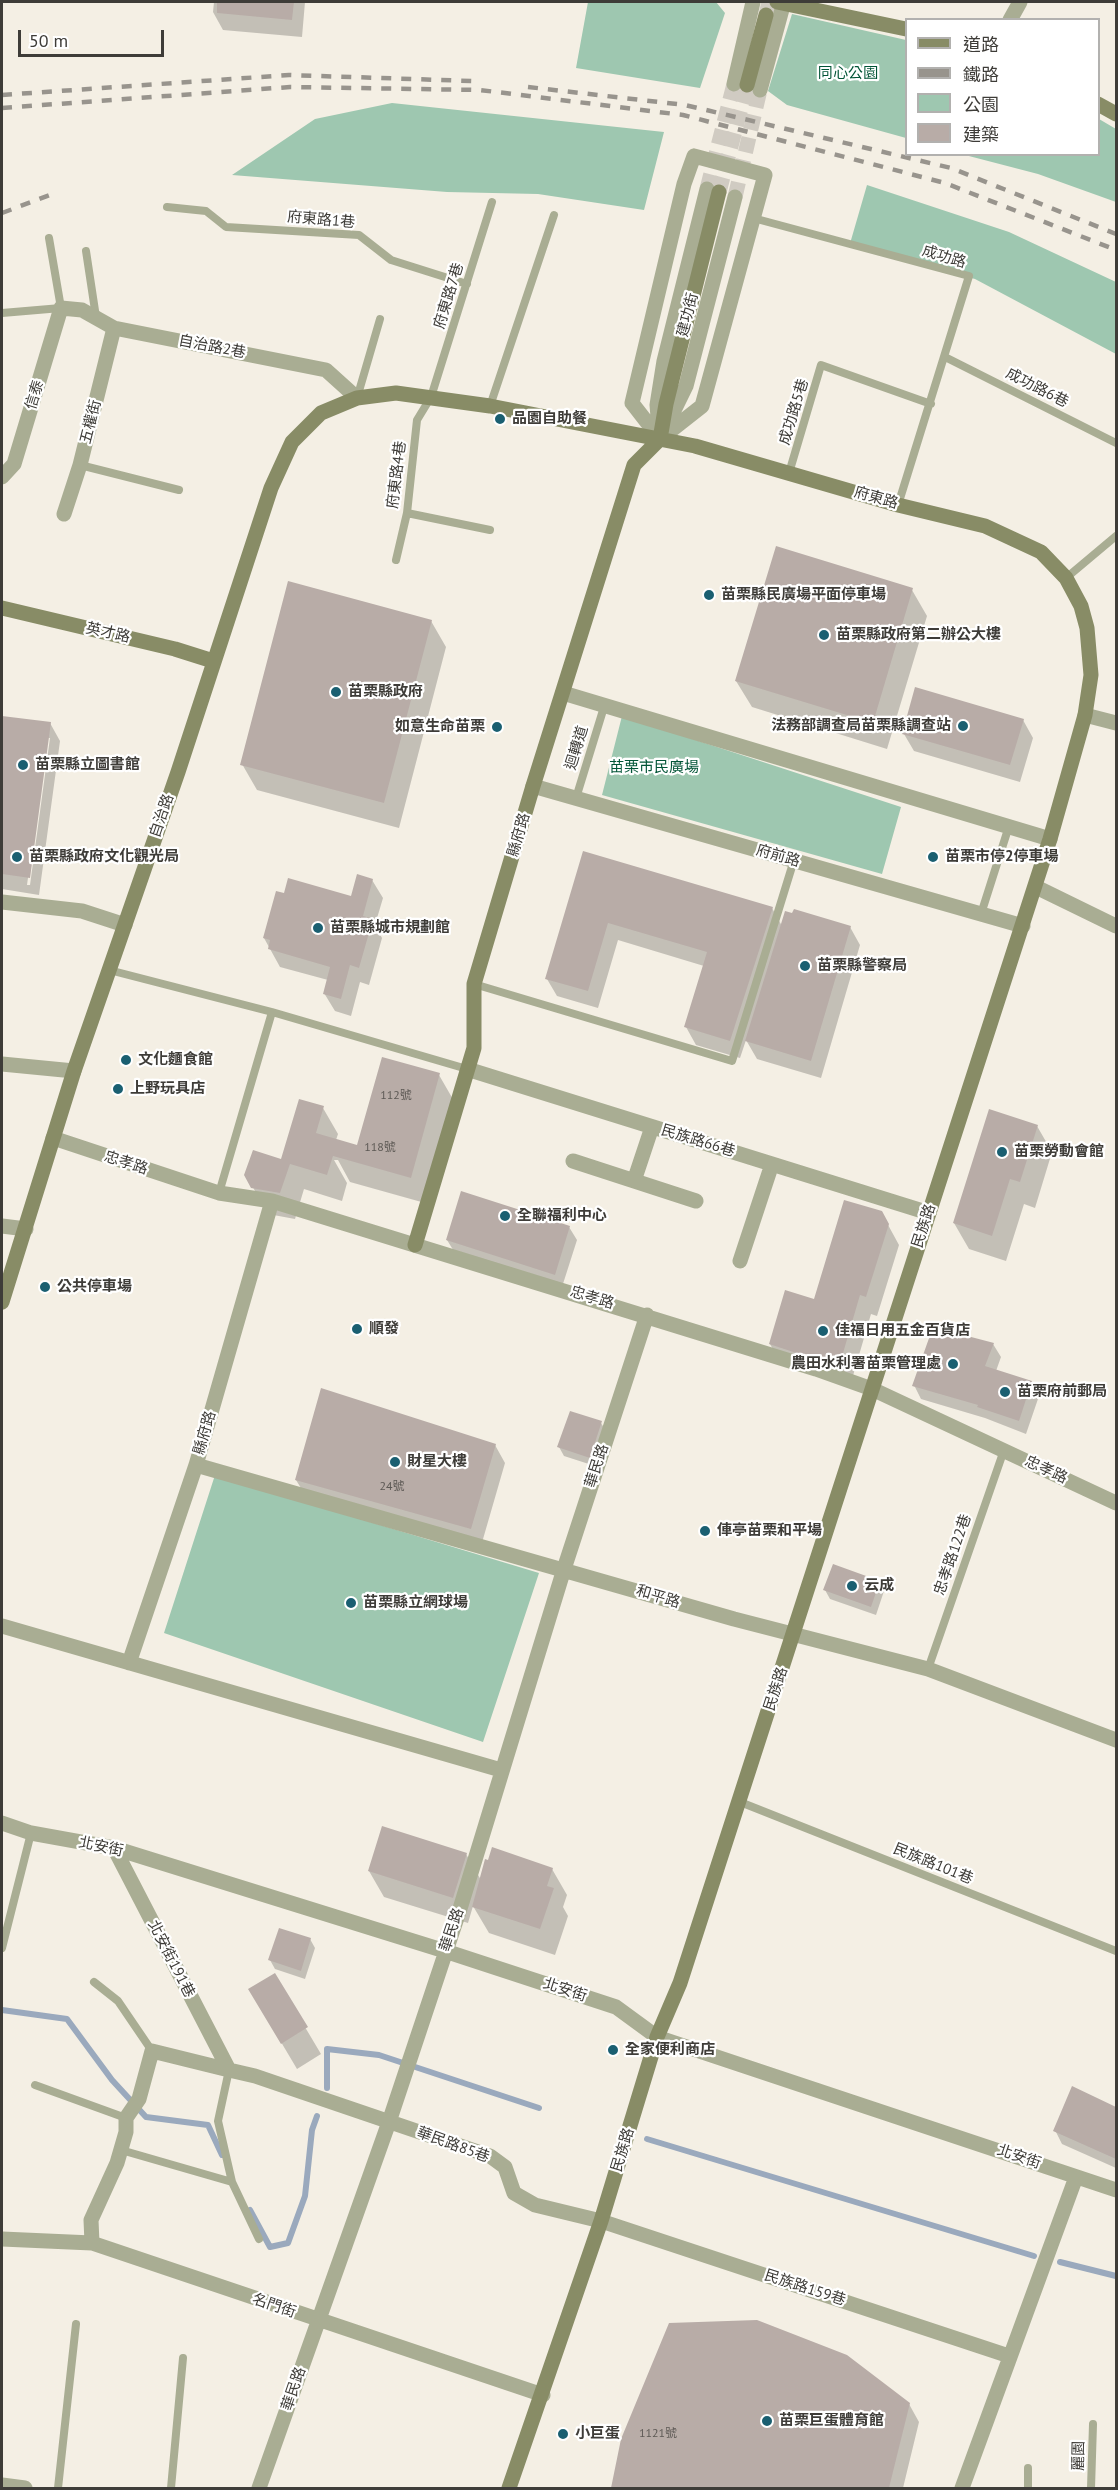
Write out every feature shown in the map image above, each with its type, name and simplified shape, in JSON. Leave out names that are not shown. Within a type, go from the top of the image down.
[{"type":"street","points":[[747,86],[753,2]]},
{"type":"street","points":[[747,86],[782,2],[905,29]]},
{"type":"street","points":[[1011,18],[1020,2]]},
{"type":"street","points":[[747,86],[766,15]]},
{"type":"street","points":[[1100,105],[1116,114]]},
{"type":"street","points":[[694,156],[765,175],[702,406],[660,439],[632,403],[684,184],[694,156]]},
{"type":"street","name":"建功街","points":[[660,439],[713,190]]},
{"type":"street","points":[[660,439],[686,386],[735,197]]},
{"type":"street","name":"自治路2巷","points":[[61,308],[82,310],[114,328],[326,370],[357,398]]},
{"type":"street","name":"信泰","points":[[2,477],[14,464],[61,308]]},
{"type":"street","name":"五權街","points":[[64,514],[80,465],[114,328]]},
{"type":"street","name":"府東路","points":[[357,398],[396,393],[431,397],[490,406],[695,446],[898,505],[985,526],[1024,542],[1041,552],[1066,578],[1081,606],[1087,628],[1091,675],[1085,715],[1036,887]]},
{"type":"street","name":"自治路","points":[[2,1302],[74,1071],[271,488],[292,442],[321,413],[357,398]]},
{"type":"street","name":"縣府路","points":[[415,1245],[474,1048],[474,984],[533,786],[634,465],[660,439]]},
{"type":"street","name":"英才路","points":[[2,608],[175,649],[213,661]]},
{"type":"street","points":[[563,693],[1050,838]]},
{"type":"street","points":[[1085,715],[1116,723]]},
{"type":"street","name":"府前路","points":[[533,786],[1023,926]]},
{"type":"street","points":[[1036,887],[1116,926]]},
{"type":"street","name":"民族路","points":[[509,2488],[543,2395],[601,2221],[657,2037],[680,1983],[740,1802],[1036,887]]},
{"type":"street","points":[[2,902],[82,911],[125,925]]},
{"type":"street","points":[[2,1064],[74,1071]]},
{"type":"street","name":"民族路66巷","points":[[467,1069],[929,1213]]},
{"type":"street","points":[[634,1181],[652,1127]]},
{"type":"street","name":"忠孝路","points":[[52,1138],[219,1193],[272,1201],[647,1315],[872,1389],[1116,1503]]},
{"type":"street","points":[[573,1161],[696,1201]]},
{"type":"street","points":[[740,1261],[772,1164]]},
{"type":"street","name":"縣府路","points":[[129,1663],[196,1465],[272,1201]]},
{"type":"street","points":[[2,1226],[26,1228]]},
{"type":"street","name":"華民路","points":[[259,2488],[389,2122],[629,1365],[647,1315]]},
{"type":"street","name":"和平路","points":[[196,1465],[794,1635],[928,1669],[1116,1740]]},
{"type":"street","points":[[2,1626],[501,1770]]},
{"type":"street","name":"北安街","points":[[2,1823],[31,1833],[114,1848],[616,2007],[657,2037],[1116,2190]]},
{"type":"street","name":"北安街191巷","points":[[114,1848],[229,2070]]},
{"type":"street","points":[[92,2243],[91,2220],[121,2150],[152,2051],[255,2076],[389,2122]]},
{"type":"street","name":"華民路85巷","points":[[389,2122],[490,2157],[505,2167],[514,2193],[535,2205],[601,2221]]},
{"type":"street","points":[[962,2488],[1076,2177]]},
{"type":"street","name":"民族路159巷","points":[[601,2221],[1009,2356]]},
{"type":"street","name":"名門街","points":[[2,2239],[92,2243],[317,2321],[543,2395]]},
{"type":"street","points":[[2,2485],[25,2488]]},
{"type":"lane","name":"府東路7巷","points":[[431,397],[492,202]]},
{"type":"lane","name":"府東路1巷","points":[[167,207],[206,211],[226,226],[359,235],[391,260],[467,284]]},
{"type":"lane","points":[[490,406],[554,215]]},
{"type":"lane","name":"成功路","points":[[753,219],[969,276],[898,505]]},
{"type":"lane","points":[[2,313],[61,308],[49,238]]},
{"type":"lane","points":[[86,251],[96,318]]},
{"type":"lane","points":[[357,398],[380,319]]},
{"type":"lane","name":"成功路6巷","points":[[945,357],[1116,443]]},
{"type":"lane","name":"成功路5巷","points":[[789,474],[821,365],[931,404]]},
{"type":"lane","name":"府東路4巷","points":[[396,560],[406,513],[417,420],[431,397]]},
{"type":"lane","points":[[80,465],[179,490]]},
{"type":"lane","points":[[406,513],[490,530]]},
{"type":"lane","points":[[1066,578],[1116,536]]},
{"type":"lane","name":"迴轉道","points":[[576,798],[604,707]]},
{"type":"lane","points":[[981,914],[1010,826]]},
{"type":"lane","points":[[474,984],[732,1061],[794,860]]},
{"type":"lane","points":[[109,970],[272,1012],[467,1069]]},
{"type":"lane","points":[[219,1193],[272,1012]]},
{"type":"lane","name":"忠孝路122巷","points":[[928,1669],[1004,1450]]},
{"type":"lane","name":"民族路101巷","points":[[740,1802],[1116,1951]]},
{"type":"lane","points":[[2,1948],[31,1833]]},
{"type":"lane","points":[[94,1982],[118,2001],[152,2051]]},
{"type":"lane","points":[[229,2070],[218,2121],[232,2182],[259,2239]]},
{"type":"lane","points":[[35,2085],[133,2109]]},
{"type":"lane","points":[[121,2150],[232,2182]]},
{"type":"lane","points":[[58,2488],[76,2324]]},
{"type":"lane","points":[[171,2488],[183,2358]]},
{"type":"lane","name":"麗園","points":[[1091,2488],[1093,2424]]},
{"type":"lane","points":[[1028,2468],[1028,2488]]},
{"type":"green space","points":[[588,2],[716,2],[725,13],[700,88],[576,68]]},
{"type":"green space","name":"同心公園","points":[[792,14],[905,40],[905,138],[787,105],[768,91]]},
{"type":"green space","points":[[392,103],[664,132],[644,210],[538,194],[447,192],[232,175],[315,119]]},
{"type":"green space","points":[[1100,120],[1116,129],[1116,202],[1038,174],[969,156],[1100,156]]},
{"type":"green space","points":[[867,185],[1009,232],[1116,282],[1116,354],[975,279],[849,247]]},
{"type":"green space","name":"苗栗市民廣場","points":[[622,716],[901,807],[882,874],[602,795]]},
{"type":"green space","name":"苗栗縣立網球場","points":[[215,1475],[539,1573],[483,1742],[164,1633]]},
{"type":"building","points":[[217,2],[294,2],[292,20],[217,13]]},
{"type":"building","name":"苗栗縣政府第二辦公大樓","points":[[776,546],[913,588],[873,723],[735,681]]},
{"type":"building","name":"苗栗縣政府","points":[[288,581],[432,620],[384,803],[240,765]]},
{"type":"building","name":"法務部調查局苗栗縣調查站","points":[[915,687],[1024,719],[1010,765],[902,734]]},
{"type":"building","name":"苗栗縣立圖書館","points":[[2,716],[51,722],[30,878],[2,874]]},
{"type":"building","name":"苗栗縣警察局","points":[[583,851],[773,907],[730,1041],[684,1027],[707,952],[608,923],[588,991],[545,979]]},
{"type":"building","name":"苗栗縣城市規劃館","points":[[357,874],[373,879],[363,916],[373,919],[359,968],[350,965],[341,999],[323,994],[330,967],[268,949],[270,940],[263,938],[276,891],[284,893],[288,878],[351,896]]},
{"type":"building","points":[[794,909],[851,926],[811,1061],[745,1041],[785,911],[792,913]]},
{"type":"building","points":[[382,1057],[440,1073],[411,1178],[333,1156],[327,1175],[290,1164],[280,1193],[251,1188],[244,1175],[253,1150],[281,1159],[299,1099],[324,1106],[316,1133],[357,1145]]},
{"type":"building","name":"苗栗勞動會館","points":[[989,1109],[1038,1125],[1020,1182],[1010,1179],[992,1236],[953,1223]]},
{"type":"building","points":[[461,1191],[570,1226],[555,1275],[446,1240]]},
{"type":"building","points":[[844,1200],[882,1211],[889,1224],[866,1297],[860,1295],[839,1367],[769,1344],[785,1290],[814,1299]]},
{"type":"building","name":"農田水利署苗栗管理處","points":[[933,1327],[994,1343],[985,1366],[1032,1381],[1019,1421],[977,1407],[978,1405],[912,1386]]},
{"type":"building","name":"財星大樓","points":[[321,1388],[496,1444],[471,1529],[295,1480]]},
{"type":"building","points":[[570,1411],[602,1421],[590,1458],[557,1447]]},
{"type":"building","name":"云成","points":[[833,1564],[880,1581],[871,1607],[823,1590]]},
{"type":"building","points":[[382,1826],[467,1853],[453,1898],[368,1871]]},
{"type":"building","points":[[492,1847],[553,1868],[547,1886],[554,1888],[540,1929],[472,1907],[485,1859],[488,1860]]},
{"type":"building","points":[[279,1928],[311,1938],[301,1971],[268,1960]]},
{"type":"building","points":[[275,1973],[308,2027],[281,2044],[248,1989]]},
{"type":"building","points":[[1072,2086],[1116,2107],[1116,2159],[1053,2131]]},
{"type":"building","name":"苗栗巨蛋體育館","points":[[757,2320],[847,2355],[910,2403],[889,2488],[611,2488],[621,2439],[669,2323]]},
{"type":"waterway","points":[[2,2010],[67,2019],[112,2080],[146,2117],[208,2125],[222,2155]]},
{"type":"waterway","points":[[327,2088],[327,2049],[379,2055],[539,2108]]},
{"type":"waterway","points":[[250,2210],[270,2247],[288,2243],[305,2196],[312,2130],[317,2116]]},
{"type":"waterway","points":[[647,2139],[1034,2256]]},
{"type":"waterway","points":[[1060,2262],[1116,2276]]},
{"type":"tunnel","points":[[766,15],[769,2]]},
{"type":"tunnel","points":[[707,189],[734,84]]},
{"type":"tunnel","points":[[719,192],[747,85]]},
{"type":"tunnel","points":[[735,197],[760,90]]},
{"type":"railway","points":[[2,95],[289,75],[472,81]]},
{"type":"railway","points":[[2,108],[290,87],[480,90],[683,115],[945,183],[1116,250]]},
{"type":"railway","points":[[528,87],[685,105],[951,168],[1116,234]]},
{"type":"railway","points":[[2,213],[58,192]]},
{"type":"place","name":"品園自助餐","points":[[500,419]]},
{"type":"place","name":"苗栗縣民廣場平面停車場","points":[[709,595]]},
{"type":"place","name":"苗栗縣政府第二辦公大樓","points":[[824,635]]},
{"type":"place","name":"苗栗縣政府","points":[[336,692]]},
{"type":"place","name":"法務部調查局苗栗縣調查站","points":[[963,726]]},
{"type":"place","name":"如意生命苗栗","points":[[497,727]]},
{"type":"place","name":"苗栗縣立圖書館","points":[[23,765]]},
{"type":"place","name":"苗栗縣政府文化觀光局","points":[[17,857]]},
{"type":"place","name":"苗栗市停2停車場","points":[[933,857]]},
{"type":"place","name":"苗栗縣城市規劃館","points":[[318,928]]},
{"type":"place","name":"苗栗縣警察局","points":[[805,966]]},
{"type":"place","name":"文化麵食館","points":[[126,1060]]},
{"type":"place","name":"上野玩具店","points":[[118,1089]]},
{"type":"place","name":"苗栗勞動會館","points":[[1002,1152]]},
{"type":"place","name":"全聯福利中心","points":[[505,1216]]},
{"type":"place","name":"公共停車場","points":[[45,1287]]},
{"type":"place","name":"順發","points":[[357,1329]]},
{"type":"place","name":"佳福日用五金百貨店","points":[[823,1331]]},
{"type":"place","name":"農田水利署苗栗管理處","points":[[953,1364]]},
{"type":"place","name":"苗栗府前郵局","points":[[1005,1392]]},
{"type":"place","name":"財星大樓","points":[[395,1462]]},
{"type":"place","name":"俥亭苗栗和平場","points":[[705,1531]]},
{"type":"place","name":"云成","points":[[852,1586]]},
{"type":"place","name":"苗栗縣立網球場","points":[[351,1603]]},
{"type":"place","name":"全家便利商店","points":[[613,2050]]},
{"type":"place","name":"苗栗巨蛋體育館","points":[[767,2421]]},
{"type":"place","name":"小巨蛋","points":[[563,2434]]}]
